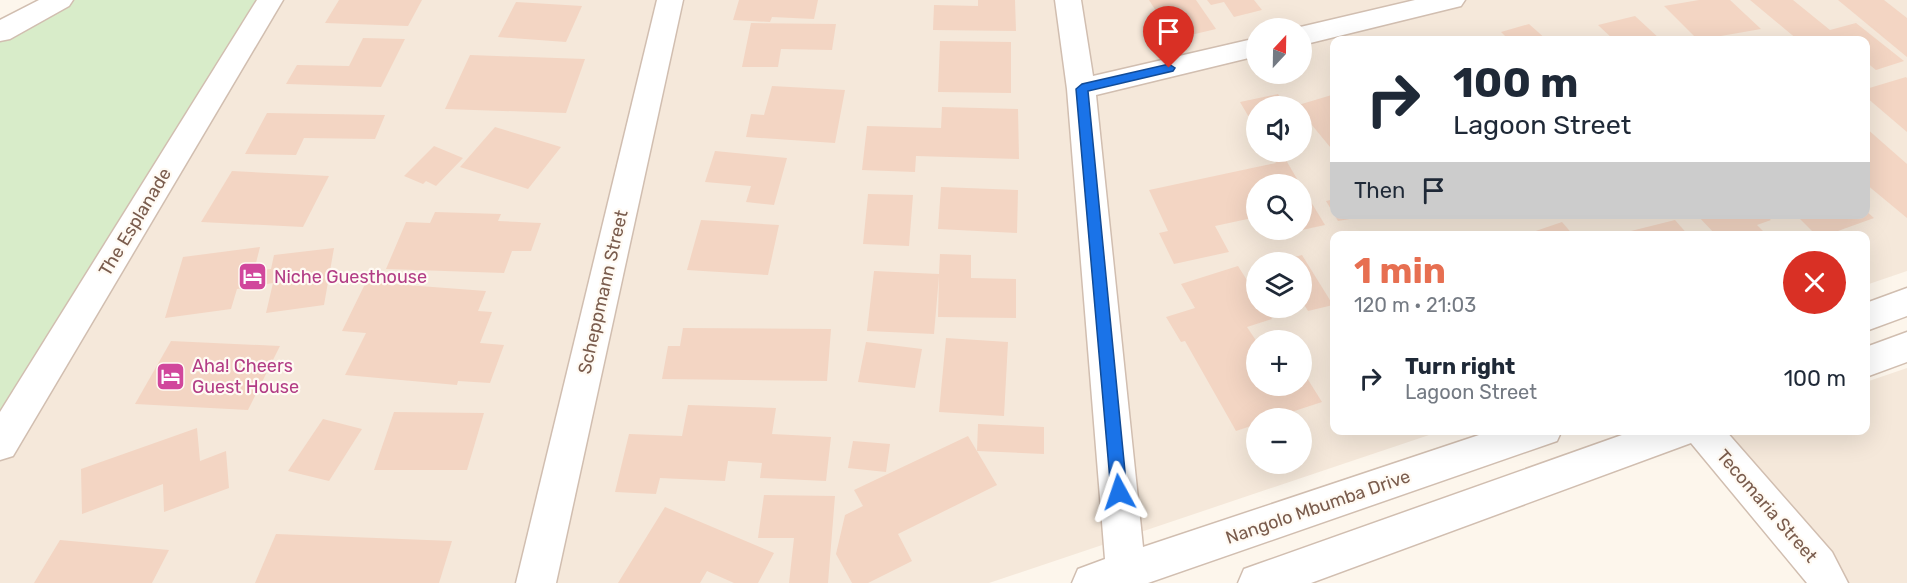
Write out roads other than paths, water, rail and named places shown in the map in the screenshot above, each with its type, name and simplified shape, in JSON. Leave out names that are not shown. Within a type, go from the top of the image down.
[{"type":"street","points":[[0,32],[60,0]]},
{"type":"street","name":"The Esplanade","points":[[0,444],[270,0]]},
{"type":"street","name":"Scheppmann Street","points":[[536,583],[670,0]]},
{"type":"street","points":[[1068,0],[1082,89],[1115,580]]},
{"type":"street","points":[[1312,34],[1452,0]]},
{"type":"street","points":[[1082,89],[1246,50]]},
{"type":"street","points":[[1870,316],[1907,302]]},
{"type":"street","points":[[1870,361],[1907,347]]},
{"type":"street","name":"Nangolo Mbumba Drive","points":[[1115,580],[1530,435]]},
{"type":"street","points":[[1258,583],[1669,435]]},
{"type":"street","name":"Tecomaria Street","points":[[1706,435],[1818,565],[1828,583]]},
{"type":"place","name":"Niche Guesthouse","points":[[253,277]]},
{"type":"place","name":"Aha! Cheers Guest House","points":[[171,376]]}]
